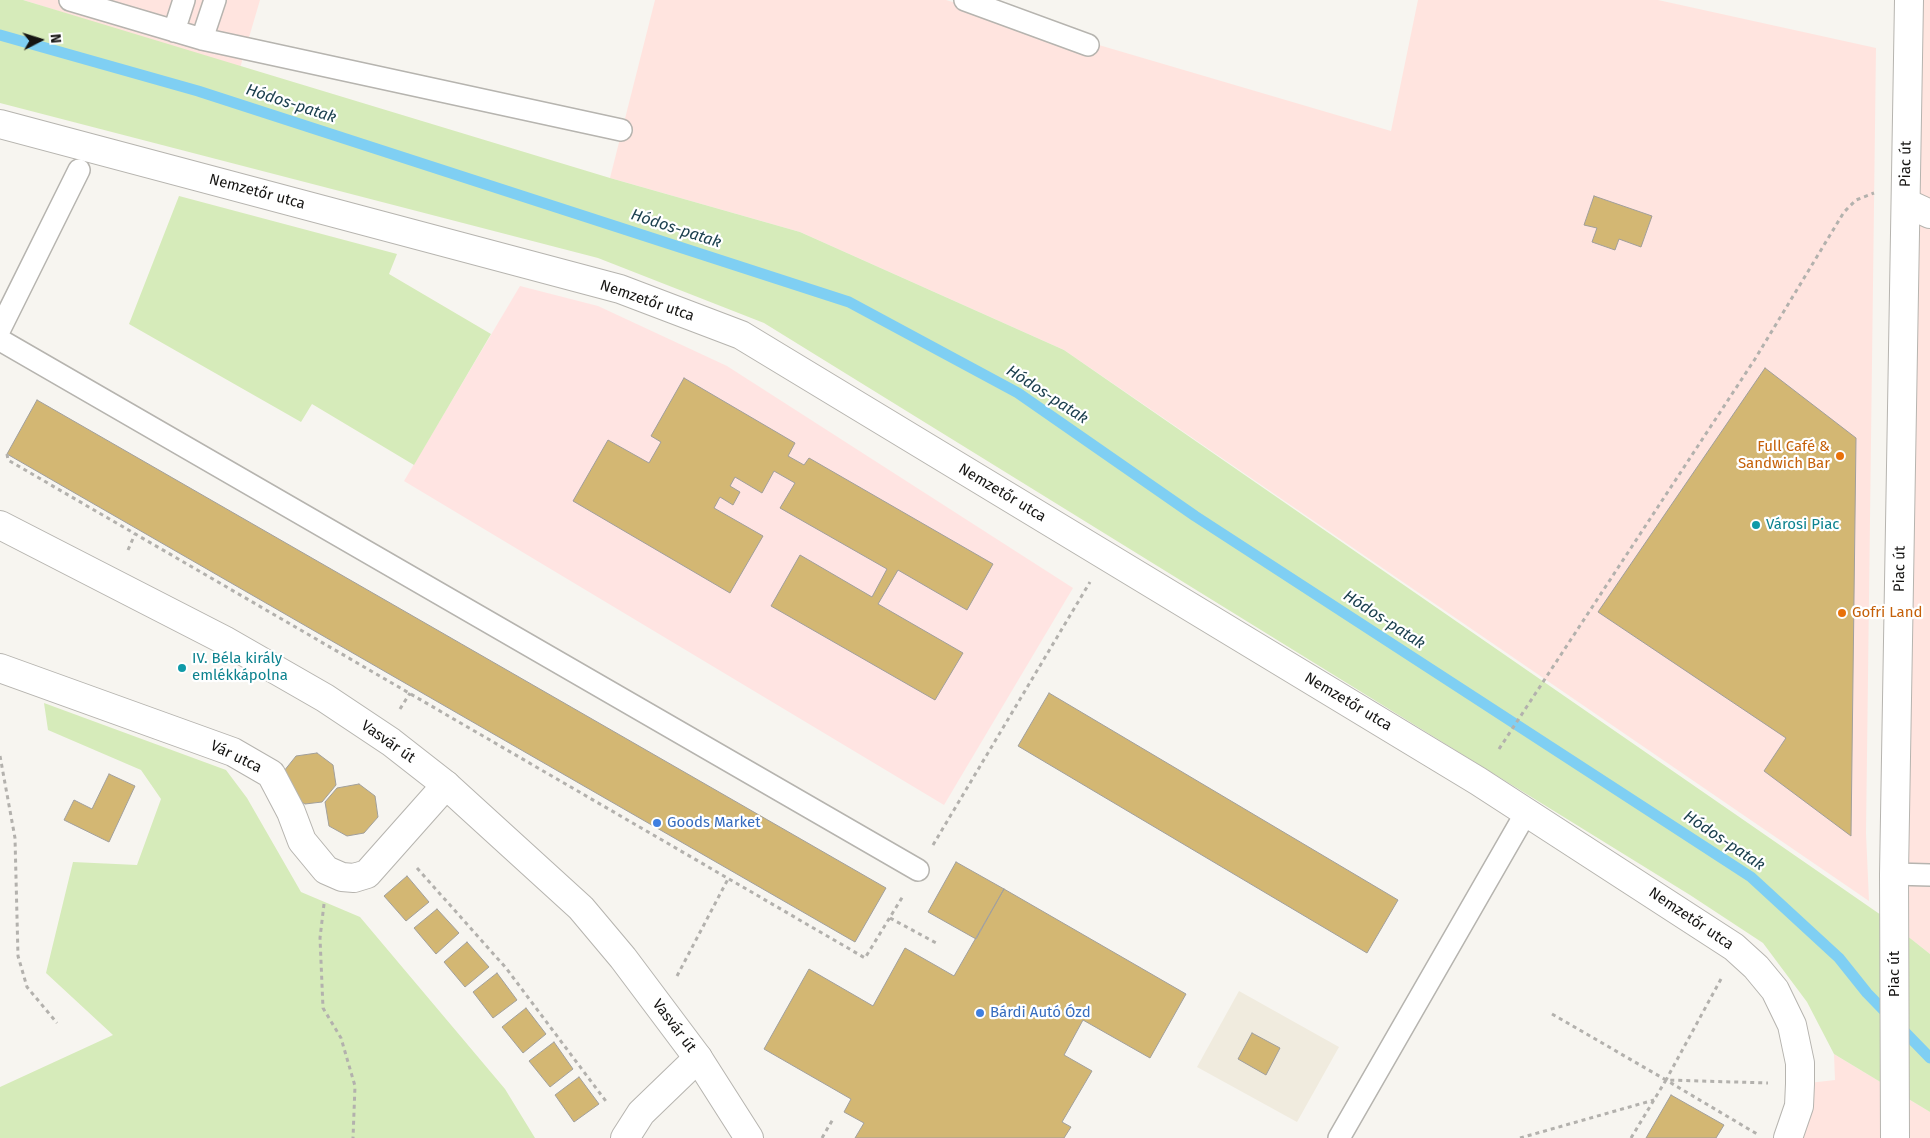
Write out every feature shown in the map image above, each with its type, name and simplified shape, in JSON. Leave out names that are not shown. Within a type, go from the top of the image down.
[{"type":"street","name":"Piac út","points":[[1895,1138],[1894,874],[1908,0]]},
{"type":"street","name":"Nemzetőr utca","points":[[0,124],[620,289],[741,335],[1527,811],[1734,947],[1756,967],[1775,990],[1792,1025],[1800,1063],[1800,1084],[1799,1106],[1788,1138]]},
{"type":"street","points":[[1906,203],[1930,214]]},
{"type":"street","name":"Vasvár út","points":[[0,525],[224,640],[317,694],[391,742],[446,784],[581,908],[623,958],[698,1058],[749,1138]]},
{"type":"street","name":"Vár utca","points":[[0,668],[233,752],[271,774],[292,812],[302,841],[326,870],[342,877]]},
{"type":"street","points":[[342,877],[354,878],[367,874],[446,784]]},
{"type":"street","name":"Vasvár út","points":[[626,1134],[641,1112],[698,1058]]},
{"type":"lane","points":[[70,0],[202,39],[621,130]]},
{"type":"lane","points":[[174,31],[184,0]]},
{"type":"lane","points":[[202,39],[215,0]]},
{"type":"lane","points":[[965,0],[1088,46]]},
{"type":"lane","points":[[0,329],[78,170]]},
{"type":"lane","points":[[0,340],[918,870]]},
{"type":"lane","points":[[1339,1138],[1527,811]]},
{"type":"lane","points":[[1894,874],[1930,875]]},
{"type":"path","points":[[1499,749],[1755,359],[1844,212],[1856,200],[1873,193],[1891,196],[1906,203]]},
{"type":"path","points":[[7,454],[8,460],[865,958],[1091,580]]},
{"type":"path","points":[[128,550],[135,534]]},
{"type":"path","points":[[398,712],[410,694]]},
{"type":"path","points":[[0,756],[14,838],[18,956],[27,987],[57,1023]]},
{"type":"path","points":[[395,844],[506,968],[626,1134]]},
{"type":"path","points":[[342,877],[325,895],[320,938],[323,1008],[341,1038],[355,1086],[353,1138]]},
{"type":"path","points":[[676,978],[728,879]]},
{"type":"path","points":[[890,918],[938,944]]},
{"type":"path","points":[[1631,1138],[1666,1080],[1724,973]]},
{"type":"path","points":[[1552,1014],[1761,1136]]},
{"type":"path","points":[[1666,1080],[1800,1084]]},
{"type":"path","points":[[1520,1138],[1654,1100]]},
{"type":"path","points":[[822,1138],[833,1119]]},
{"type":"shaded area","points":[[23,0],[260,0],[240,68]]},
{"type":"shaded area","points":[[655,0],[946,0],[1391,131],[1418,0],[1658,0],[1876,48],[1866,833],[1869,901],[1064,350],[800,232],[610,178]]},
{"type":"shaded area","points":[[1897,0],[1930,0],[1930,954],[1881,915]]},
{"type":"shaded area","points":[[520,286],[598,306],[727,366],[1073,588],[944,805],[404,481]]},
{"type":"shaded area","points":[[1239,991],[1339,1047],[1297,1122],[1197,1067]]},
{"type":"shaded area","points":[[1834,1054],[1930,1112],[1930,1138],[1788,1138],[1800,1084],[1835,1080]]},
{"type":"green space","points":[[0,0],[23,0],[610,178],[800,232],[1064,350],[1881,915],[1930,954],[1930,1112],[1834,1054],[1807,1002],[1763,943],[1690,895],[764,323],[598,258],[0,103]]},
{"type":"green space","points":[[179,196],[397,254],[389,274],[491,334],[414,465],[312,404],[301,422],[129,324]]},
{"type":"green space","points":[[44,703],[226,770],[247,798],[301,892],[360,917],[505,1089],[535,1138],[0,1138],[0,1087],[113,1035],[46,973],[73,862],[137,865],[161,799],[141,770],[48,730]]},
{"type":"building","points":[[1594,196],[1652,216],[1641,247],[1619,239],[1615,250],[1592,242],[1597,228],[1584,225]]},
{"type":"building","name":"Városi Piac","points":[[1765,368],[1856,438],[1851,836],[1764,771],[1786,738],[1598,612]]},
{"type":"building","points":[[684,378],[795,443],[788,456],[804,465],[809,458],[993,564],[967,610],[898,570],[878,604],[963,653],[935,700],[771,606],[800,555],[872,597],[887,569],[780,508],[795,483],[774,471],[762,493],[735,477],[730,486],[740,492],[733,505],[720,497],[714,508],[763,536],[730,593],[573,501],[608,440],[649,463],[661,442],[651,436]]},
{"type":"building","points":[[37,400],[886,888],[855,942],[7,454]]},
{"type":"building","points":[[1049,693],[1398,900],[1367,953],[1018,746]]},
{"type":"building","points":[[317,753],[333,765],[336,785],[322,802],[305,804],[287,794],[284,771],[296,756]]},
{"type":"building","points":[[109,774],[135,786],[109,842],[64,820],[74,800],[92,809]]},
{"type":"building","points":[[359,784],[375,796],[378,817],[364,833],[347,836],[329,826],[325,802],[337,788]]},
{"type":"building","points":[[956,862],[1004,889],[976,939],[928,912]]},
{"type":"building","points":[[407,876],[429,902],[406,921],[384,896]]},
{"type":"building","name":"Bárdi Autó Ózd","points":[[1004,889],[1186,994],[1150,1058],[1083,1020],[1064,1055],[1092,1071],[1062,1122],[1071,1127],[1064,1138],[855,1138],[864,1123],[844,1112],[851,1099],[764,1049],[809,969],[873,1006],[905,948],[954,976]]},
{"type":"building","points":[[437,909],[459,933],[436,954],[414,928]]},
{"type":"building","points":[[467,942],[489,967],[465,987],[444,962]]},
{"type":"building","points":[[497,973],[517,1000],[493,1018],[473,992]]},
{"type":"building","points":[[526,1008],[546,1034],[523,1053],[502,1027]]},
{"type":"building","points":[[1252,1033],[1280,1048],[1266,1075],[1238,1059]]},
{"type":"building","points":[[554,1042],[573,1069],[550,1087],[529,1061]]},
{"type":"building","points":[[579,1077],[599,1104],[574,1122],[555,1095]]},
{"type":"building","points":[[1671,1095],[1724,1125],[1716,1138],[1646,1138]]},
{"type":"waterway","name":"Hódos-patak","points":[[0,35],[198,91],[849,302],[1018,393],[1195,516],[1751,877],[1839,958],[1867,993],[1930,1058]]},
{"type":"place","name":"Full Café & Sandwich Bar","points":[[1840,456]]},
{"type":"place","name":"Városi Piac","points":[[1756,525]]},
{"type":"place","name":"Gofri Land","points":[[1842,613]]},
{"type":"place","name":"IV. Béla király emlékkápolna","points":[[182,668]]},
{"type":"place","name":"Goods Market","points":[[657,823]]},
{"type":"place","name":"Bárdi Autó Ózd","points":[[980,1013]]}]
